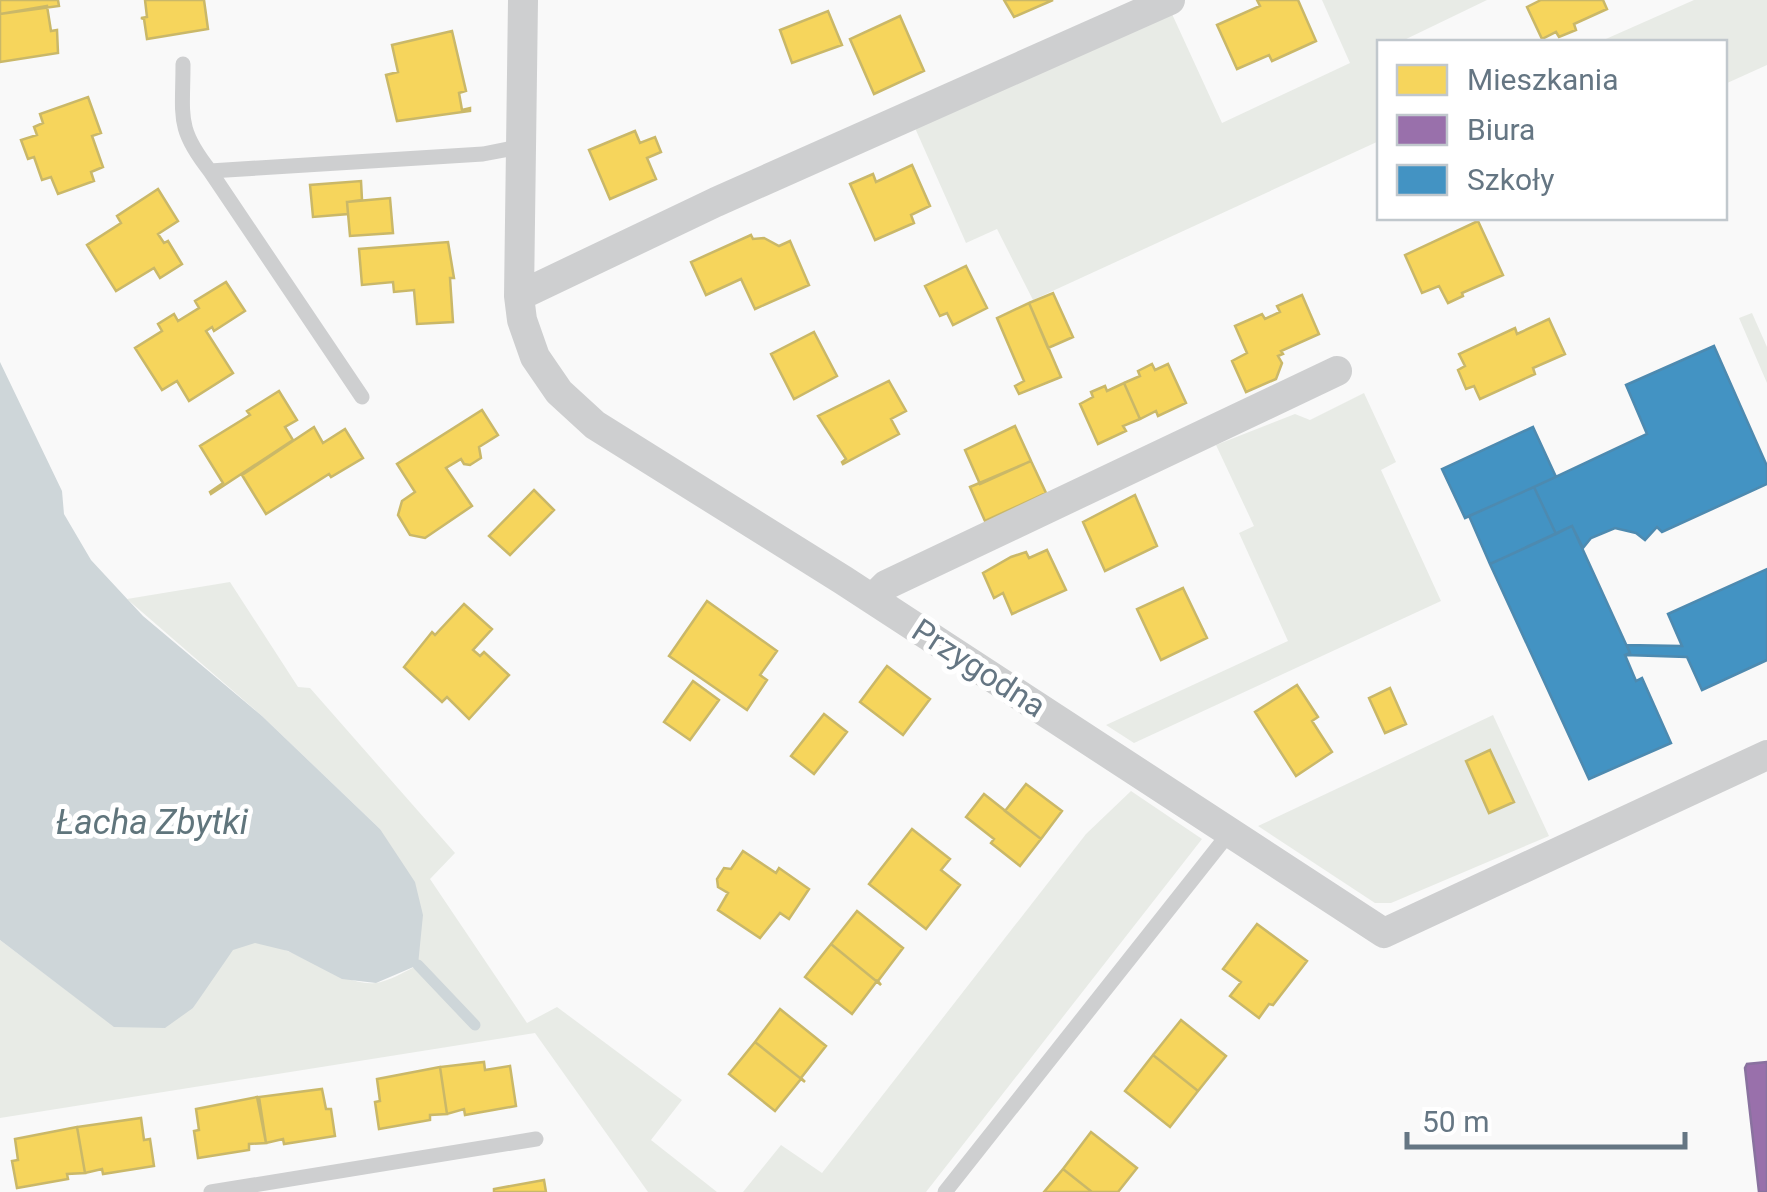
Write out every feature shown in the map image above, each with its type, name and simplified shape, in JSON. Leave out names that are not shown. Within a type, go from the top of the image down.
[{"type":"street","name":"Przygodna","points":[[523,0],[519,296],[522,320],[535,357],[559,392],[596,425],[872,599],[1384,933],[1767,755]]},
{"type":"street","points":[[519,296],[716,202],[1170,0]]},
{"type":"street","points":[[872,599],[886,585],[1337,371]]},
{"type":"lane","points":[[183,64],[183,122],[188,143],[362,398]]},
{"type":"lane","points":[[210,171],[483,154],[519,148]]},
{"type":"lane","points":[[945,1192],[1230,832]]},
{"type":"lane","points":[[211,1192],[536,1139]]},
{"type":"shaded area","points":[[1322,0],[1487,0],[1404,40],[1377,40],[1377,142],[1033,300],[997,229],[966,243],[915,128],[1172,14],[1222,123],[1350,63]]},
{"type":"shaded area","points":[[1694,0],[1767,0],[1767,65],[1727,83],[1727,40],[1604,40]]},
{"type":"shaded area","points":[[1752,313],[1767,347],[1767,383],[1739,318]]},
{"type":"shaded area","points":[[1364,393],[1396,462],[1381,470],[1441,601],[1134,743],[1106,725],[1288,641],[1239,533],[1254,526],[1216,445],[1295,414],[1310,420]]},
{"type":"shaded area","points":[[230,582],[298,687],[310,688],[455,853],[430,879],[527,1023],[557,1007],[682,1100],[651,1140],[717,1192],[648,1192],[535,1033],[0,1118],[0,940],[115,1027],[193,1008],[229,953],[248,943],[283,949],[358,982],[380,982],[418,965],[380,829],[262,716],[127,599]]},
{"type":"shaded area","points":[[1493,715],[1549,836],[1391,903],[1375,903],[1258,826]]},
{"type":"shaded area","points":[[1131,791],[1202,839],[926,1192],[743,1192],[781,1145],[822,1173],[1086,834]]},
{"type":"water","name":"Łacha Zbytki","points":[[0,362],[62,491],[64,514],[91,560],[143,616],[262,716],[380,829],[415,882],[423,915],[418,965],[376,983],[342,979],[288,951],[255,943],[233,950],[193,1008],[165,1028],[114,1027],[0,940]]},
{"type":"building: Mieszkania","points":[[0,0],[58,0],[59,6],[0,14]]},
{"type":"building: Mieszkania","points":[[145,0],[204,0],[208,29],[147,39],[141,18],[147,17]]},
{"type":"building: Mieszkania","points":[[1004,0],[1053,0],[1014,17]]},
{"type":"building: Mieszkania","points":[[1257,0],[1298,0],[1316,41],[1272,61],[1269,55],[1237,69],[1217,25],[1260,6]]},
{"type":"building: Mieszkania","points":[[1541,0],[1603,0],[1607,9],[1574,24],[1576,30],[1559,37],[1556,32],[1542,39],[1527,7]]},
{"type":"building: Mieszkania","points":[[47,6],[51,31],[57,30],[58,53],[0,62],[0,14]]},
{"type":"building: Mieszkania","points":[[828,11],[842,45],[792,63],[780,30]]},
{"type":"building: Mieszkania","points":[[900,16],[924,71],[874,94],[850,39]]},
{"type":"building: Mieszkania","points":[[452,31],[466,91],[459,93],[462,110],[470,111],[397,121],[386,75],[398,72],[392,45]]},
{"type":"building: Mieszkania","points":[[88,97],[101,133],[92,136],[103,167],[91,172],[94,181],[58,194],[51,177],[42,180],[34,157],[28,159],[21,140],[37,135],[34,127],[43,123],[40,114]]},
{"type":"building: Mieszkania","points":[[635,131],[640,143],[655,137],[661,152],[647,158],[656,179],[610,199],[589,150]]},
{"type":"building: Mieszkania","points":[[912,165],[930,206],[911,215],[914,223],[875,240],[850,184],[873,174],[876,182]]},
{"type":"building: Mieszkania","points":[[361,181],[362,200],[347,202],[348,214],[313,217],[310,185]]},
{"type":"building: Mieszkania","points":[[158,189],[178,221],[158,234],[164,243],[168,241],[182,264],[160,278],[154,268],[116,291],[87,245],[121,223],[117,216]]},
{"type":"building: Mieszkania","points":[[390,198],[393,233],[350,236],[347,202]]},
{"type":"building: Mieszkania","points":[[1478,221],[1503,275],[1448,303],[1439,286],[1422,293],[1405,255]]},
{"type":"building: Mieszkania","points":[[751,235],[779,246],[790,241],[809,285],[755,309],[741,279],[706,295],[691,262]]},
{"type":"building: Mieszkania","points":[[448,242],[454,278],[450,278],[453,322],[417,324],[414,290],[394,292],[393,282],[362,285],[359,249]]},
{"type":"building: Mieszkania","points":[[966,266],[987,308],[953,325],[947,313],[940,316],[925,286]]},
{"type":"building: Mieszkania","points":[[226,282],[245,311],[214,331],[212,327],[206,331],[233,373],[189,401],[177,381],[162,390],[135,348],[162,331],[158,324],[174,314],[178,321],[199,308],[195,301]]},
{"type":"building: Mieszkania","points":[[1053,293],[1073,337],[1048,348],[1029,303]]},
{"type":"building: Mieszkania","points":[[1302,295],[1319,334],[1281,351],[1283,354],[1278,356],[1282,363],[1276,379],[1246,392],[1232,361],[1247,353],[1235,326],[1262,314],[1265,319],[1280,312],[1277,306]]},
{"type":"building: Mieszkania","points":[[1029,303],[1061,377],[1019,394],[1015,386],[1024,381],[997,318]]},
{"type":"building: Mieszkania","points":[[1549,319],[1565,354],[1533,368],[1535,374],[1480,399],[1474,386],[1466,389],[1458,370],[1465,366],[1459,354],[1515,328],[1517,334]]},
{"type":"building: Mieszkania","points":[[814,332],[837,376],[794,399],[771,354]]},
{"type":"building: Mieszkania","points":[[1152,364],[1155,370],[1168,364],[1186,403],[1158,416],[1156,411],[1140,419],[1124,383],[1140,376],[1138,371]]},
{"type":"building: Mieszkania","points":[[889,381],[906,411],[891,419],[899,434],[843,464],[846,459],[818,416]]},
{"type":"building: Mieszkania","points":[[1124,383],[1140,419],[1123,426],[1126,431],[1098,444],[1080,404],[1093,397],[1091,392],[1105,386],[1107,391]]},
{"type":"building: Mieszkania","points":[[279,391],[297,420],[285,427],[293,440],[211,494],[223,483],[200,446],[250,415],[247,411]]},
{"type":"building: Mieszkania","points":[[482,410],[498,435],[479,447],[481,458],[470,465],[461,459],[446,468],[472,506],[425,538],[410,535],[398,515],[402,501],[415,492],[397,464]]},
{"type":"building: Mieszkania","points":[[1015,426],[1031,461],[980,484],[965,450]]},
{"type":"building: Mieszkania","points":[[314,427],[323,443],[345,429],[363,458],[331,477],[329,474],[266,514],[242,475]]},
{"type":"building: Mieszkania","points":[[1031,461],[1046,493],[985,521],[970,487]]},
{"type":"building: Mieszkania","points":[[534,490],[554,510],[510,555],[489,536]]},
{"type":"building: Mieszkania","points":[[1135,495],[1157,546],[1105,571],[1083,522]]},
{"type":"building: Mieszkania","points":[[1047,550],[1066,590],[1012,614],[1003,593],[994,598],[983,573],[1011,557],[1026,552],[1029,558]]},
{"type":"building: Mieszkania","points":[[1183,588],[1207,638],[1161,660],[1137,609]]},
{"type":"building: Mieszkania","points":[[707,601],[777,651],[760,675],[767,680],[747,710],[669,656]]},
{"type":"building: Mieszkania","points":[[464,604],[492,629],[473,650],[480,656],[484,652],[509,675],[469,719],[447,697],[442,702],[404,667],[432,632],[435,635]]},
{"type":"building: Mieszkania","points":[[887,666],[930,699],[903,735],[860,702]]},
{"type":"building: Mieszkania","points":[[693,681],[719,700],[690,740],[664,722]]},
{"type":"building: Mieszkania","points":[[1297,685],[1318,717],[1312,721],[1332,752],[1296,776],[1255,712]]},
{"type":"building: Mieszkania","points":[[1390,688],[1406,724],[1385,733],[1369,698]]},
{"type":"building: Mieszkania","points":[[824,714],[847,732],[814,774],[791,756]]},
{"type":"building: Mieszkania","points":[[1490,750],[1514,802],[1489,813],[1466,761]]},
{"type":"building: Mieszkania","points":[[1026,784],[1062,811],[1041,839],[1005,811]]},
{"type":"building: Mieszkania","points":[[984,794],[1041,839],[1020,866],[966,817]]},
{"type":"building: Mieszkania","points":[[912,829],[950,859],[941,870],[960,885],[926,929],[869,884]]},
{"type":"building: Mieszkania","points":[[743,851],[776,873],[779,868],[809,889],[789,919],[780,913],[760,938],[718,910],[728,893],[718,887],[717,879],[724,868],[731,869]]},
{"type":"building: Mieszkania","points":[[857,911],[903,948],[878,981],[881,985],[831,944]]},
{"type":"building: Mieszkania","points":[[1257,924],[1307,961],[1259,1018],[1230,996],[1241,982],[1223,969]]},
{"type":"building: Mieszkania","points":[[831,944],[877,981],[852,1014],[805,977]]},
{"type":"building: Mieszkania","points":[[780,1009],[826,1046],[801,1078],[805,1082],[755,1042]]},
{"type":"building: Mieszkania","points":[[1181,1020],[1226,1056],[1198,1091],[1153,1055]]},
{"type":"building: Mieszkania","points":[[755,1042],[805,1082],[801,1079],[775,1111],[729,1074]]},
{"type":"building: Mieszkania","points":[[1153,1055],[1198,1091],[1170,1127],[1125,1091]]},
{"type":"building: Mieszkania","points":[[484,1062],[485,1070],[510,1066],[516,1106],[465,1115],[464,1109],[447,1114],[440,1067]]},
{"type":"building: Mieszkania","points":[[440,1067],[447,1114],[379,1129],[377,1079]]},
{"type":"building: Mieszkania","points":[[322,1089],[326,1109],[331,1109],[335,1136],[266,1143],[259,1097]]},
{"type":"building: Mieszkania","points":[[257,1097],[266,1143],[249,1144],[249,1150],[198,1158],[196,1109]]},
{"type":"building: Mieszkania","points":[[141,1118],[144,1140],[150,1139],[154,1166],[85,1173],[77,1127]]},
{"type":"building: Mieszkania","points":[[77,1127],[85,1173],[17,1188],[12,1161],[18,1160],[15,1139]]},
{"type":"building: Mieszkania","points":[[1091,1132],[1137,1168],[1118,1192],[1092,1192],[1063,1169]]},
{"type":"building: Mieszkania","points":[[1063,1169],[1092,1192],[1044,1192]]},
{"type":"building: Mieszkania","points":[[544,1180],[546,1192],[494,1192],[494,1189]]},
{"type":"building: Biura","points":[[1767,1062],[1767,1192],[1759,1192],[1745,1068],[1747,1064]]},
{"type":"building: Szkoły","points":[[1714,346],[1767,466],[1767,484],[1662,532],[1657,527],[1645,540],[1636,533],[1615,528],[1591,538],[1583,548],[1572,526],[1556,534],[1534,487],[1647,434],[1626,385]]},
{"type":"building: Szkoły","points":[[1533,427],[1556,477],[1465,518],[1442,469]]},
{"type":"building: Szkoły","points":[[1534,487],[1556,534],[1490,564],[1469,516]]},
{"type":"building: Szkoły","points":[[1572,526],[1630,653],[1625,655],[1636,681],[1642,678],[1671,743],[1589,779],[1490,564]]},
{"type":"building: Szkoły","points":[[1767,569],[1767,660],[1702,690],[1687,657],[1625,655],[1630,653],[1627,645],[1682,646],[1668,614]]},
{"type":"waterway","points":[[418,965],[475,1025]]}]
